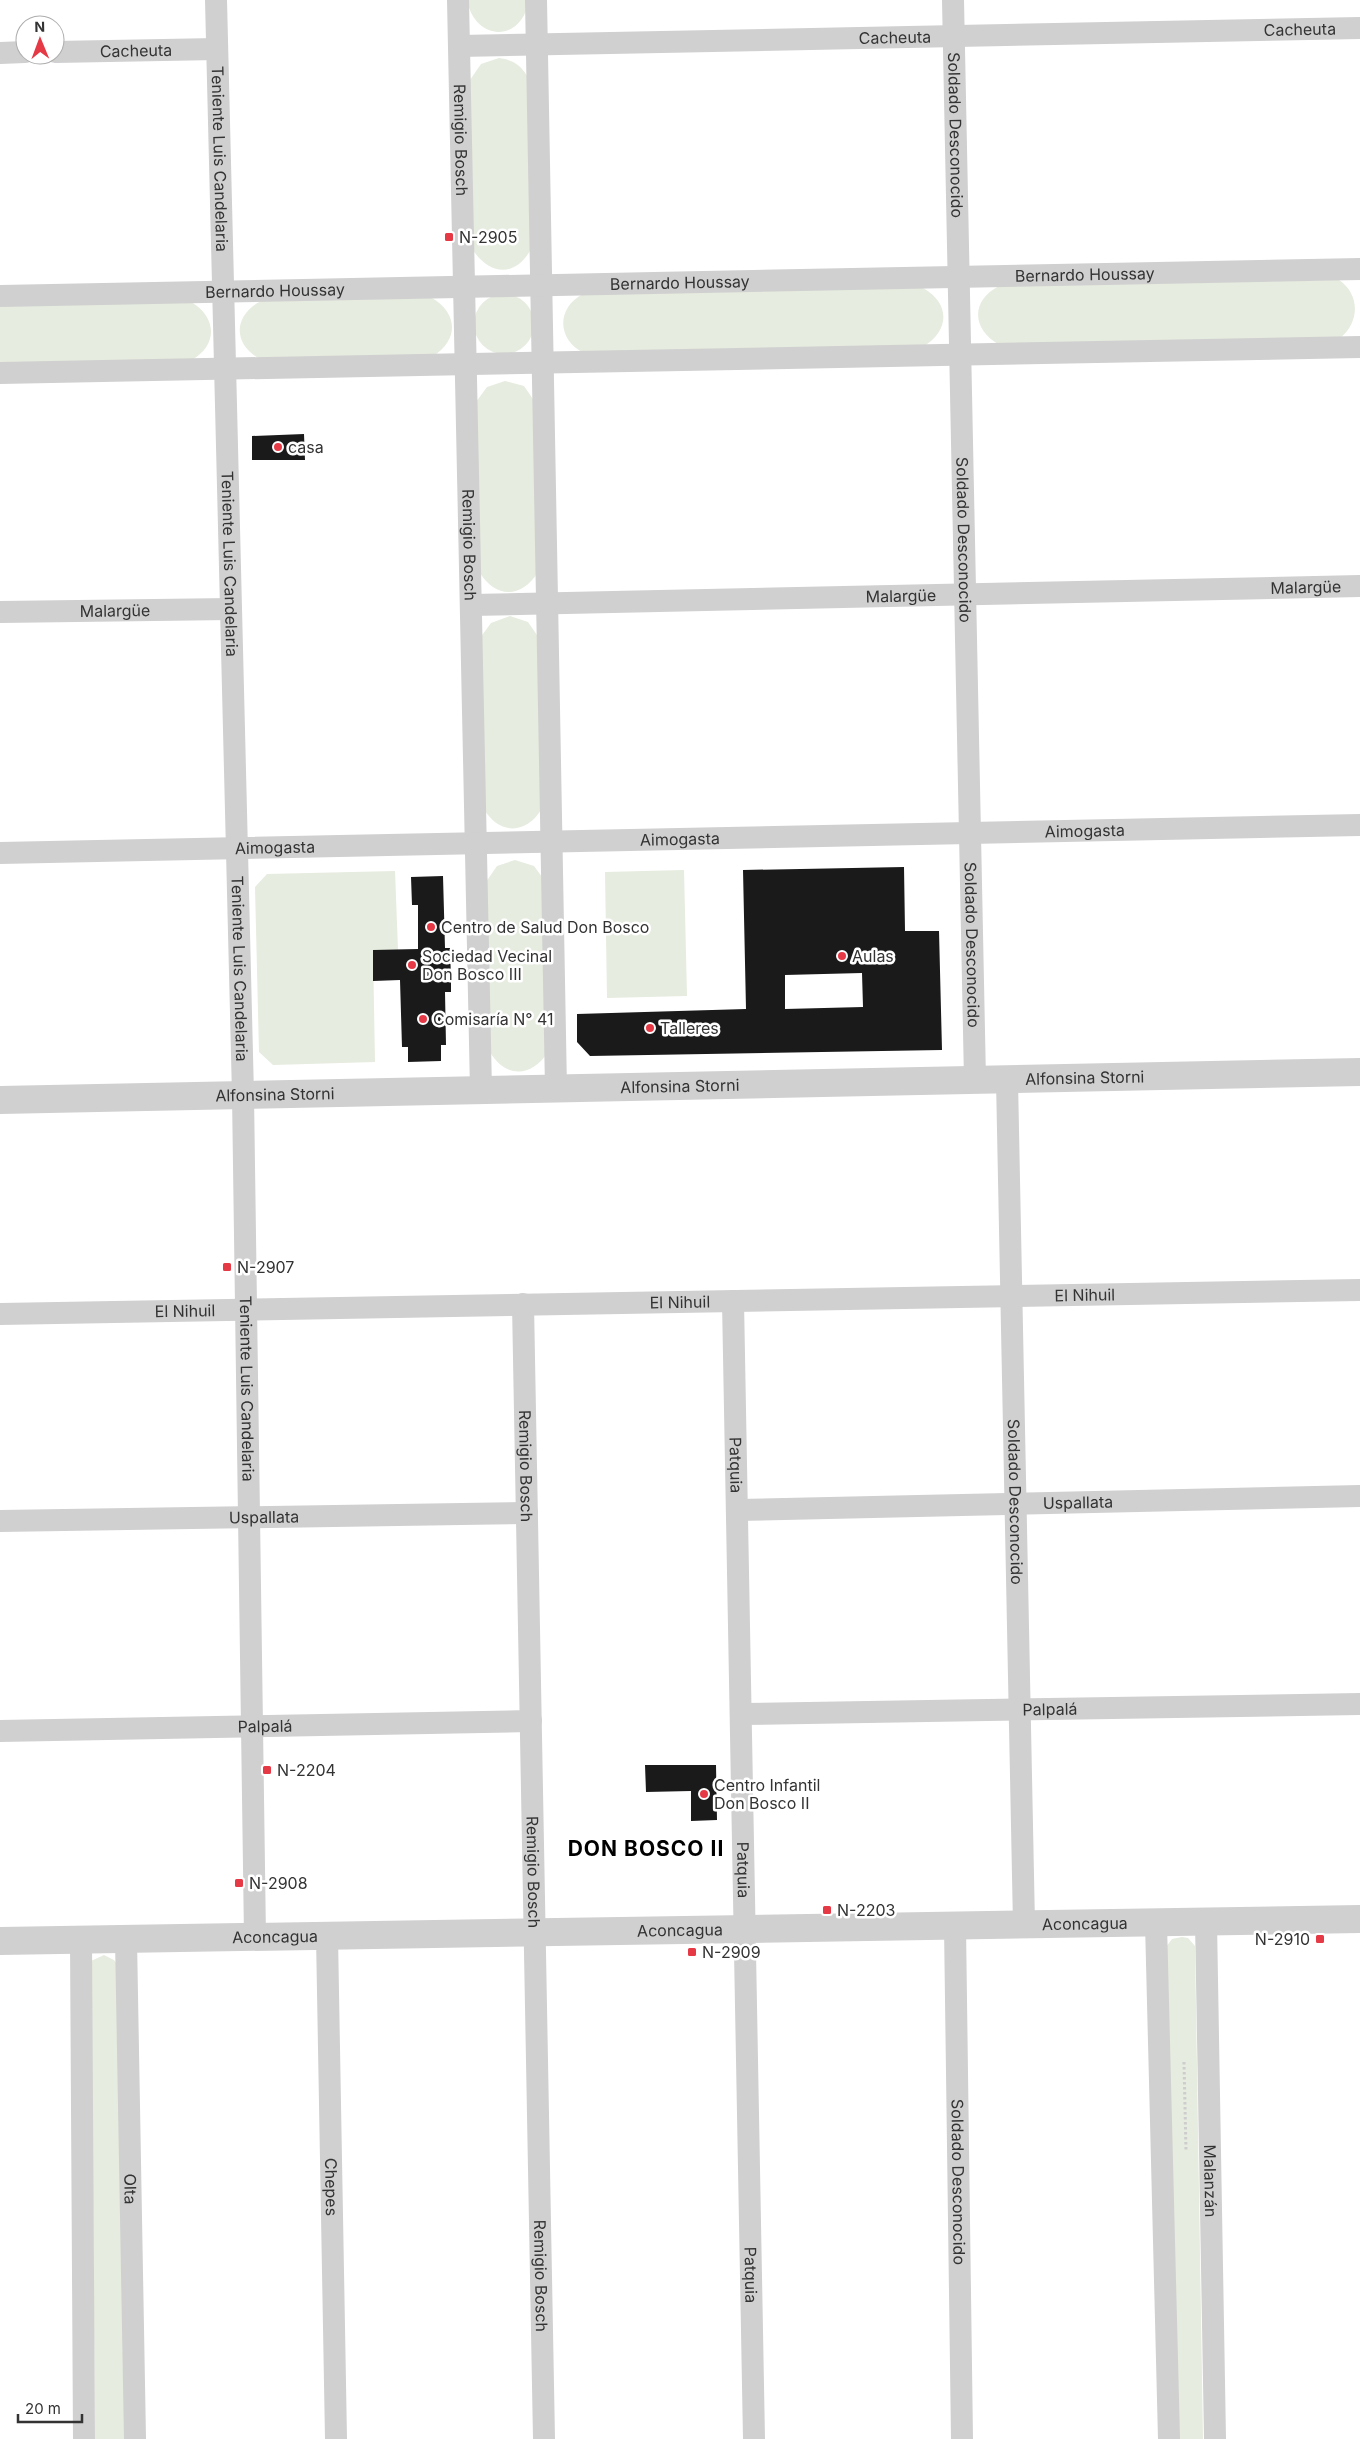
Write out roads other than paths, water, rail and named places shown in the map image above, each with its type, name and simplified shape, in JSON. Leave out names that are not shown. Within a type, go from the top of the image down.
[{"type":"street","name":"Teniente Luis Candelaria","points":[[216,0],[243,1095],[255,1937]]},
{"type":"street","name":"Remigio Bosch","points":[[458,0],[481,1090]]},
{"type":"street","points":[[536,0],[556,1089]]},
{"type":"street","name":"Soldado Desconocido","points":[[953,0],[975,1080]]},
{"type":"street","name":"Cacheuta","points":[[459,46],[1360,28]]},
{"type":"street","name":"Cacheuta","points":[[65,52],[217,50]]},
{"type":"street","points":[[0,52],[15,52]]},
{"type":"street","name":"Bernardo Houssay","points":[[0,296],[1360,269]]},
{"type":"street","points":[[0,373],[1360,347]]},
{"type":"street","name":"Malargüe","points":[[471,605],[1360,586]]},
{"type":"street","name":"Malargüe","points":[[0,612],[231,609]]},
{"type":"street","name":"Aimogasta","points":[[0,853],[1360,825]]},
{"type":"street","name":"Alfonsina Storni","points":[[0,1100],[1360,1072]]},
{"type":"street","name":"Soldado Desconocido","points":[[1007,1080],[1024,1924]]},
{"type":"street","name":"El Nihuil","points":[[0,1314],[1360,1290]]},
{"type":"street","name":"Patquia","points":[[733,1301],[754,2439]]},
{"type":"street","name":"Remigio Bosch","points":[[524,1304],[544,2439]]},
{"type":"street","name":"Uspallata","points":[[737,1510],[1360,1496]]},
{"type":"street","name":"Uspallata","points":[[0,1521],[527,1513]]},
{"type":"street","name":"Palpalá","points":[[741,1714],[1360,1704]]},
{"type":"street","name":"Palpalá","points":[[0,1731],[531,1721]]},
{"type":"street","name":"Aconcagua","points":[[0,1941],[1360,1919]]},
{"type":"street","name":"Malanzán","points":[[1206,1922],[1215,2439]]},
{"type":"street","points":[[1156,1923],[1169,2439]]},
{"type":"street","name":"Soldado Desconocido","points":[[955,1926],[962,2439]]},
{"type":"street","name":"Chepes","points":[[327,1936],[336,2439]]},
{"type":"street","name":"Olta","points":[[126,1939],[135,2439]]},
{"type":"street","points":[[81,1940],[84,2439]]},
{"type":"place","name":"N-2905","points":[[449,237]]},
{"type":"place","name":"casa","points":[[278,447]]},
{"type":"place","name":"Centro de Salud Don Bosco","points":[[431,927]]},
{"type":"place","name":"Aulas","points":[[842,956]]},
{"type":"place","name":"Sociedad Vecinal Don Bosco III","points":[[412,965]]},
{"type":"place","name":"Comisaría N° 41","points":[[423,1019]]},
{"type":"place","name":"Talleres","points":[[650,1028]]},
{"type":"place","name":"N-2907","points":[[227,1267]]},
{"type":"place","name":"N-2204","points":[[267,1770]]},
{"type":"place","name":"Centro Infantil Don Bosco II","points":[[704,1794]]},
{"type":"place","name":"N-2908","points":[[239,1883]]},
{"type":"place","name":"N-2203","points":[[827,1910]]},
{"type":"place","name":"N-2910","points":[[1320,1939]]},
{"type":"place","name":"N-2909","points":[[692,1952]]},
{"type":"district","name":"DON BOSCO II","points":[[646,1848]]}]
